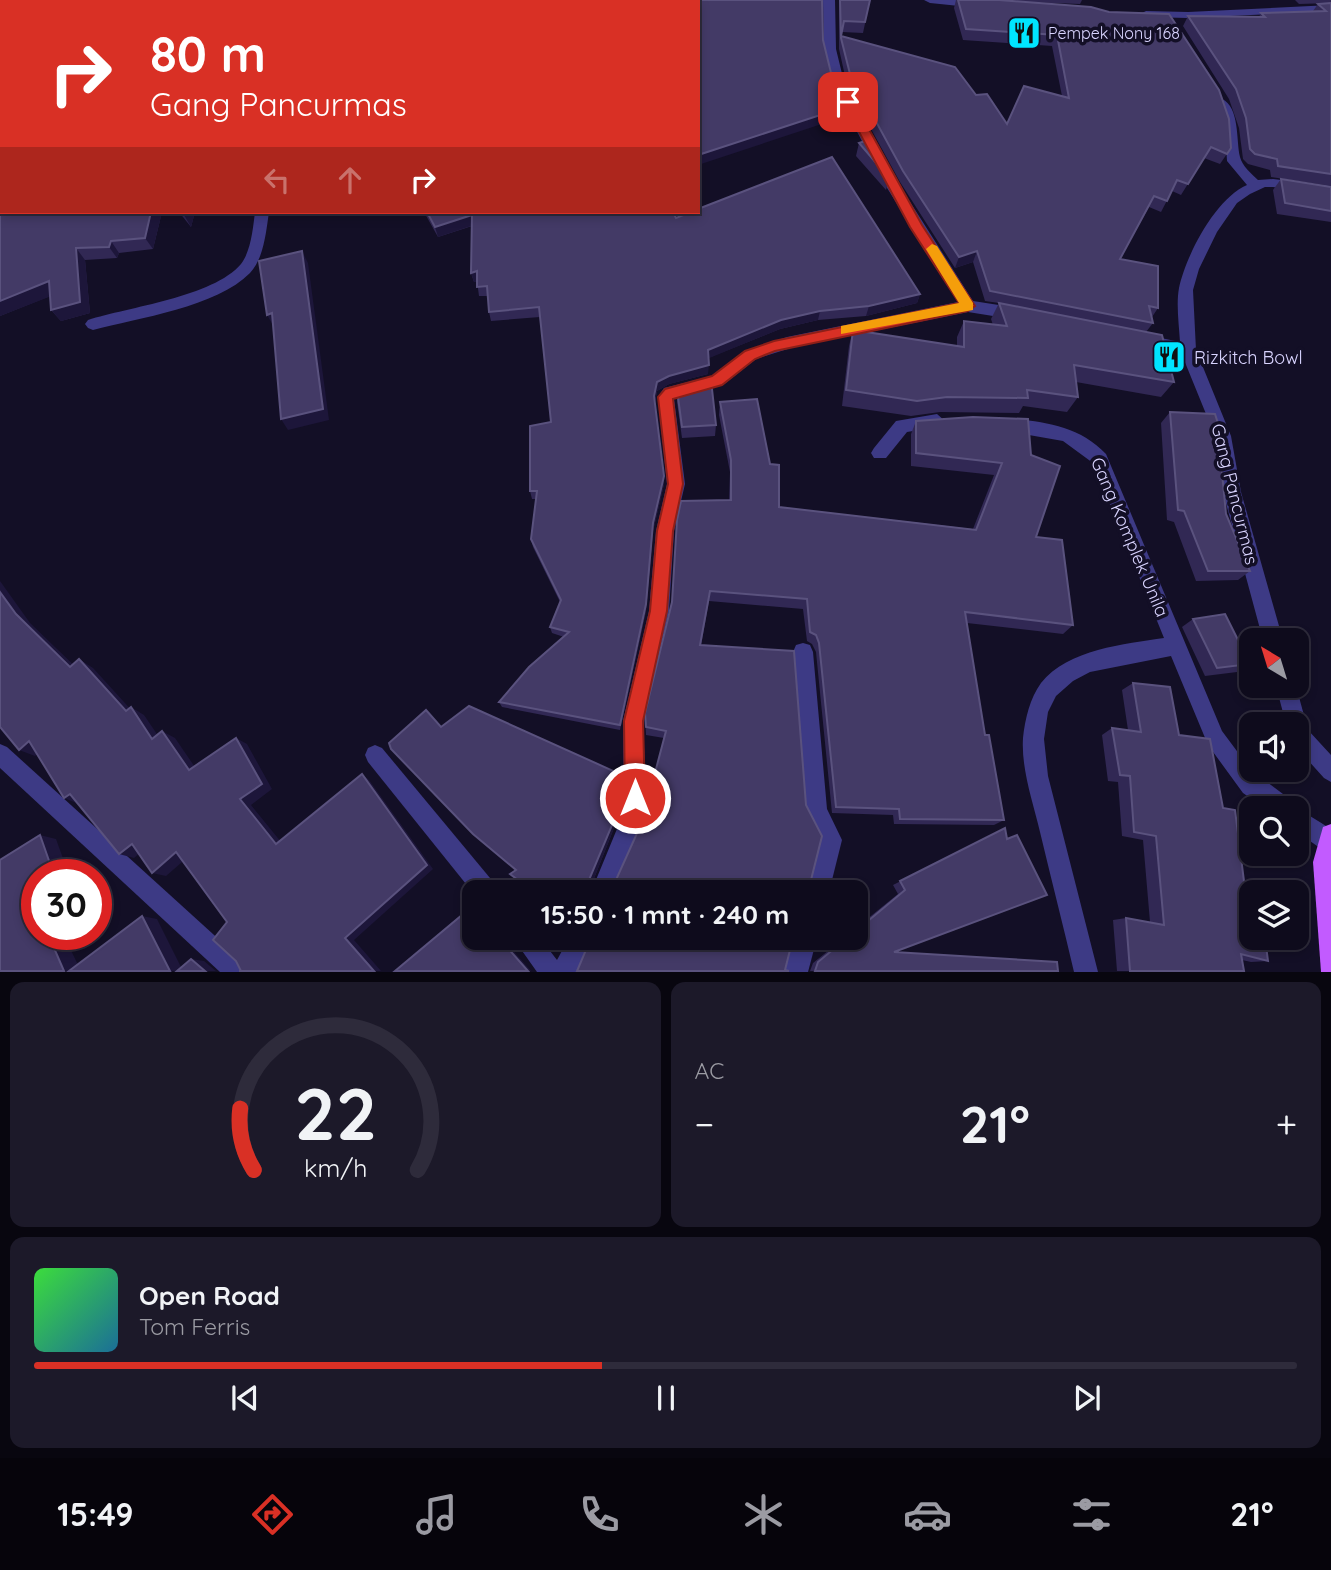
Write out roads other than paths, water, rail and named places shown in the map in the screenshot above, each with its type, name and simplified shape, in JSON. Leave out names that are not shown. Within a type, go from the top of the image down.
[{"type":"main road","points":[[1330,838],[1324,862],[1331,967]]},
{"type":"street","points":[[829,0],[830,49],[835,72],[867,141],[917,227],[968,306]]},
{"type":"street","points":[[930,0],[993,6]]},
{"type":"street","points":[[1177,0],[1188,15]]},
{"type":"street","points":[[1131,13],[1170,19],[1188,15],[1331,8]]},
{"type":"street","points":[[1214,89],[1231,128],[1234,161],[1244,193],[1273,183],[1331,191]]},
{"type":"street","name":"Gang Pancurmas","points":[[1244,193],[1192,269],[1186,290],[1188,350],[1223,436],[1232,492],[1270,628]]},
{"type":"street","points":[[93,324],[196,295],[233,279],[247,267],[261,214]]},
{"type":"street","points":[[607,880],[630,824],[635,798],[633,721],[659,611],[665,531],[676,484],[666,397],[670,393],[717,381],[750,355],[774,346],[968,306],[1037,318]]},
{"type":"street","points":[[1130,338],[1188,350]]},
{"type":"street","points":[[880,453],[902,426],[955,420]]},
{"type":"street","name":"Gang Komplek Unila","points":[[992,423],[1063,431],[1088,445],[1100,459],[1175,646],[1215,737],[1251,785],[1266,796]]},
{"type":"street","points":[[1086,971],[1037,776],[1032,748],[1034,720],[1039,704],[1061,675],[1114,656],[1175,646]]},
{"type":"street","points":[[803,652],[817,811],[831,840],[821,880]]},
{"type":"street","points":[[1309,746],[1331,771]]},
{"type":"street","points":[[0,754],[237,971]]},
{"type":"street","points":[[375,755],[477,880]]},
{"type":"street","points":[[1309,826],[1330,838]]},
{"type":"street","points":[[535,950],[552,971]]},
{"type":"street","points":[[564,971],[575,950]]},
{"type":"street","points":[[796,971],[802,950]]},
{"type":"place","name":"Pempek Nony 168","points":[[1024,33]]},
{"type":"place","name":"Rizkitch Bowl","points":[[1169,357]]}]
